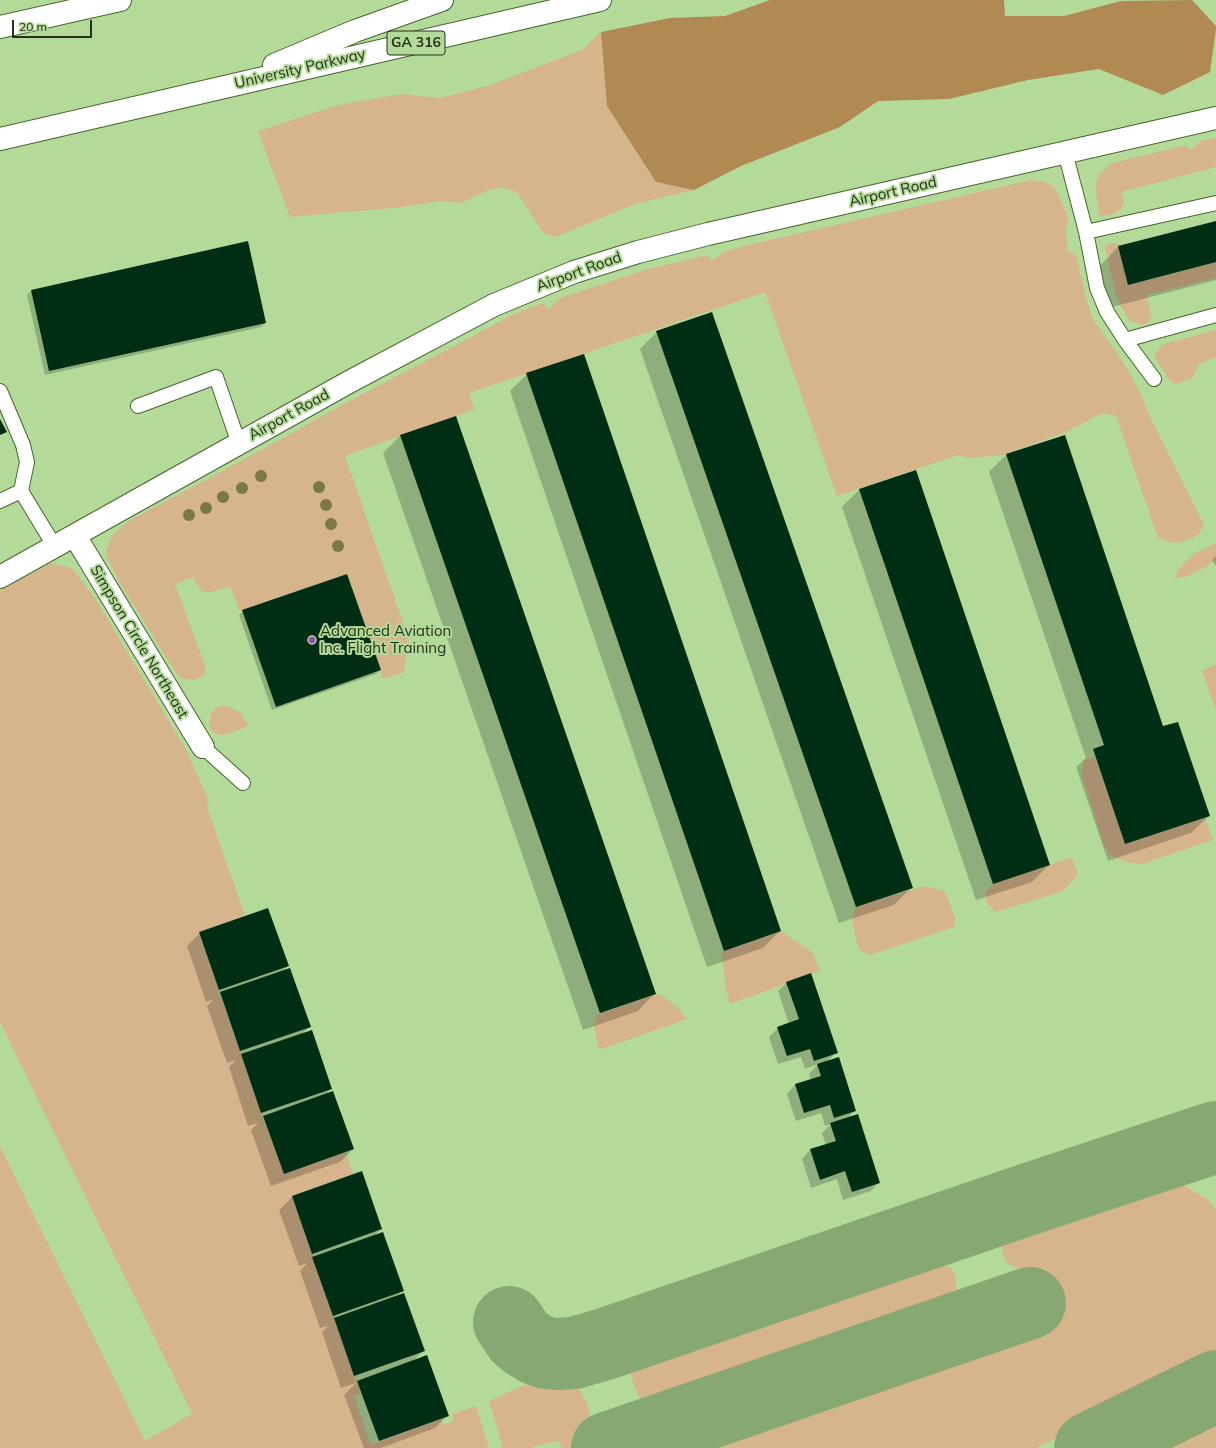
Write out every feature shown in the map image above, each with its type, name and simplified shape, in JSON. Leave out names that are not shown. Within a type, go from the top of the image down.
[{"type":"main road","points":[[0,27],[120,0]]},
{"type":"main road","points":[[231,85],[355,31],[442,0]]},
{"type":"main road","name":"University Parkway","points":[[0,139],[600,0]]},
{"type":"main road","name":"Airport Road","points":[[0,577],[348,382],[494,305],[574,272],[638,252],[708,234],[1216,118]]},
{"type":"main road","name":"Simpson Circle Northeast","points":[[75,536],[204,747]]},
{"type":"lane","points":[[1065,152],[1086,232],[1098,288],[1107,312],[1125,340],[1154,379]]},
{"type":"lane","points":[[1086,232],[1216,203]]},
{"type":"lane","points":[[1125,340],[1216,315]]},
{"type":"lane","points":[[138,406],[216,377],[238,444]]},
{"type":"lane","points":[[0,391],[23,445],[27,462],[21,491],[55,547]]},
{"type":"lane","points":[[0,501],[21,491]]},
{"type":"lane","points":[[204,747],[243,783]]},
{"type":"shaded area","points":[[770,0],[1004,0],[1005,16],[1064,16],[1121,1],[1192,0],[1216,26],[1216,29],[1210,72],[1163,95],[1099,69],[1028,80],[949,99],[878,101],[840,127],[741,166],[694,190],[656,182],[607,106],[601,32],[670,18],[725,16]]},
{"type":"shaded area","points":[[601,32],[609,109],[656,182],[694,190],[635,204],[555,237],[543,233],[515,191],[504,188],[491,189],[461,203],[441,201],[403,207],[290,217],[258,131],[338,105],[403,94],[440,98],[490,85],[582,50]]},
{"type":"shaded area","points":[[1216,138],[1216,167],[1121,192],[1124,200],[1120,210],[1114,214],[1105,216],[1101,216],[1099,213],[1096,183],[1098,177],[1110,164],[1187,145],[1188,149],[1193,148],[1201,141]]},
{"type":"shaded area","points":[[1031,180],[1044,182],[1051,185],[1057,191],[1069,221],[1068,225],[1065,226],[1068,252],[1074,253],[1076,256],[1086,298],[1094,321],[1123,362],[1140,392],[1151,419],[1204,525],[1199,533],[1193,538],[1177,543],[1158,538],[1116,416],[1102,413],[1066,432],[1003,455],[968,458],[958,455],[837,496],[765,292],[469,393],[475,409],[345,456],[408,637],[404,672],[383,679],[347,574],[240,611],[230,587],[212,592],[204,592],[199,588],[193,577],[175,584],[206,668],[201,677],[193,680],[179,678],[120,583],[107,557],[106,551],[112,536],[129,521],[329,412],[514,314],[545,303],[546,308],[551,307],[560,298],[648,269],[708,255],[709,260],[714,259],[724,252],[744,246]]},
{"type":"shaded area","points":[[1113,243],[1121,245],[1118,247],[1128,285],[1216,262],[1216,278],[1146,295],[1152,316],[1147,323],[1143,325],[1136,323],[1131,321],[1126,316],[1116,295],[1105,246]]},
{"type":"shaded area","points":[[1216,330],[1216,357],[1199,364],[1192,379],[1176,384],[1170,381],[1154,356],[1161,346],[1167,343]]},
{"type":"shaded area","points":[[1216,543],[1216,559],[1206,567],[1185,577],[1175,578],[1181,566],[1187,560],[1197,552]]},
{"type":"shaded area","points":[[49,564],[71,568],[94,597],[188,753],[209,802],[206,804],[245,916],[199,932],[261,1113],[284,1173],[346,1152],[353,1174],[292,1196],[361,1394],[354,1396],[371,1445],[441,1419],[443,1425],[454,1421],[452,1414],[476,1406],[489,1448],[0,1448],[0,1146],[145,1441],[192,1414],[0,1022],[0,591]]},
{"type":"shaded area","points":[[1216,664],[1216,711],[1202,671]]},
{"type":"shaded area","points":[[223,705],[228,706],[240,713],[249,726],[223,735],[216,734],[212,731],[209,727],[211,713],[216,708]]},
{"type":"shaded area","points":[[1095,757],[1125,844],[1205,818],[1213,840],[1142,864],[1125,862],[1112,856],[1103,843],[1082,775],[1084,760]]},
{"type":"shaded area","points":[[1072,857],[1078,875],[1063,891],[996,912],[987,904],[985,895],[987,890],[993,884]]},
{"type":"shaded area","points":[[921,887],[930,887],[944,891],[955,919],[954,927],[870,955],[861,951],[858,947],[852,920],[856,907]]},
{"type":"shaded area","points":[[781,931],[813,953],[820,971],[730,1004],[726,990],[722,952]]},
{"type":"shaded area","points":[[656,994],[661,995],[677,1007],[687,1019],[599,1050],[594,1026],[597,1015]]},
{"type":"shaded area","points":[[1145,1176],[1157,1177],[1185,1186],[1208,1200],[1216,1211],[1216,1355],[1185,1374],[1036,1448],[674,1448],[788,1407],[1037,1323],[1024,1281],[1026,1278],[1034,1274],[1009,1264],[1003,1256],[1002,1246],[1005,1235],[1021,1218]]},
{"type":"shaded area","points":[[922,1254],[951,1268],[956,1277],[956,1289],[949,1299],[940,1307],[650,1406],[638,1395],[629,1367],[633,1357],[639,1350],[897,1259]]},
{"type":"shaded area","points":[[554,1376],[567,1380],[577,1387],[586,1401],[600,1448],[562,1448],[559,1442],[556,1441],[530,1448],[503,1448],[489,1401],[520,1387]]},
{"type":"shaded area","points":[[1216,1409],[1216,1448],[1136,1448]]},
{"type":"building","points":[[1216,221],[1216,262],[1128,285],[1118,246]]},
{"type":"building","points":[[248,241],[266,323],[49,371],[31,290]]},
{"type":"building","points":[[712,312],[913,888],[856,907],[656,331]]},
{"type":"building","points":[[584,354],[781,931],[724,951],[526,373]]},
{"type":"building","points":[[456,416],[656,994],[600,1013],[400,435]]},
{"type":"building","points":[[0,419],[7,432],[0,435]]},
{"type":"building","points":[[1065,435],[1163,726],[1178,722],[1210,816],[1125,844],[1093,749],[1104,745],[1006,454]]},
{"type":"building","points":[[916,470],[1050,865],[993,884],[859,489]]},
{"type":"building","name":"Advanced Aviation Inc. Flight Training","points":[[347,574],[381,670],[276,707],[242,610]]},
{"type":"building","points":[[268,908],[289,966],[219,990],[199,932]]},
{"type":"building","points":[[290,968],[311,1027],[240,1051],[220,992]]},
{"type":"building","points":[[811,973],[838,1053],[814,1061],[810,1049],[787,1056],[777,1027],[799,1019],[786,982]]},
{"type":"building","points":[[312,1030],[332,1089],[261,1113],[241,1054]]},
{"type":"building","points":[[839,1057],[856,1111],[834,1118],[830,1105],[804,1113],[795,1084],[821,1076],[817,1064]]},
{"type":"building","points":[[333,1091],[354,1149],[284,1174],[263,1116]]},
{"type":"building","points":[[858,1114],[880,1183],[852,1192],[845,1171],[820,1180],[810,1149],[836,1141],[830,1123]]},
{"type":"building","points":[[362,1171],[382,1229],[312,1254],[292,1196]]},
{"type":"building","points":[[383,1232],[404,1291],[333,1316],[312,1257]]},
{"type":"building","points":[[404,1293],[425,1351],[354,1376],[334,1318]]},
{"type":"building","points":[[427,1355],[449,1416],[379,1441],[357,1381]]},
{"type":"taxiway","points":[[509,1322],[519,1337],[536,1349],[546,1353],[574,1353],[605,1344],[1029,1199],[1216,1137]]},
{"type":"taxiway","points":[[607,1448],[1030,1303]]},
{"type":"taxiway","points":[[1090,1448],[1216,1386]]},
{"type":"place","name":"Advanced Aviation Inc. Flight Training","points":[[312,640]]}]
